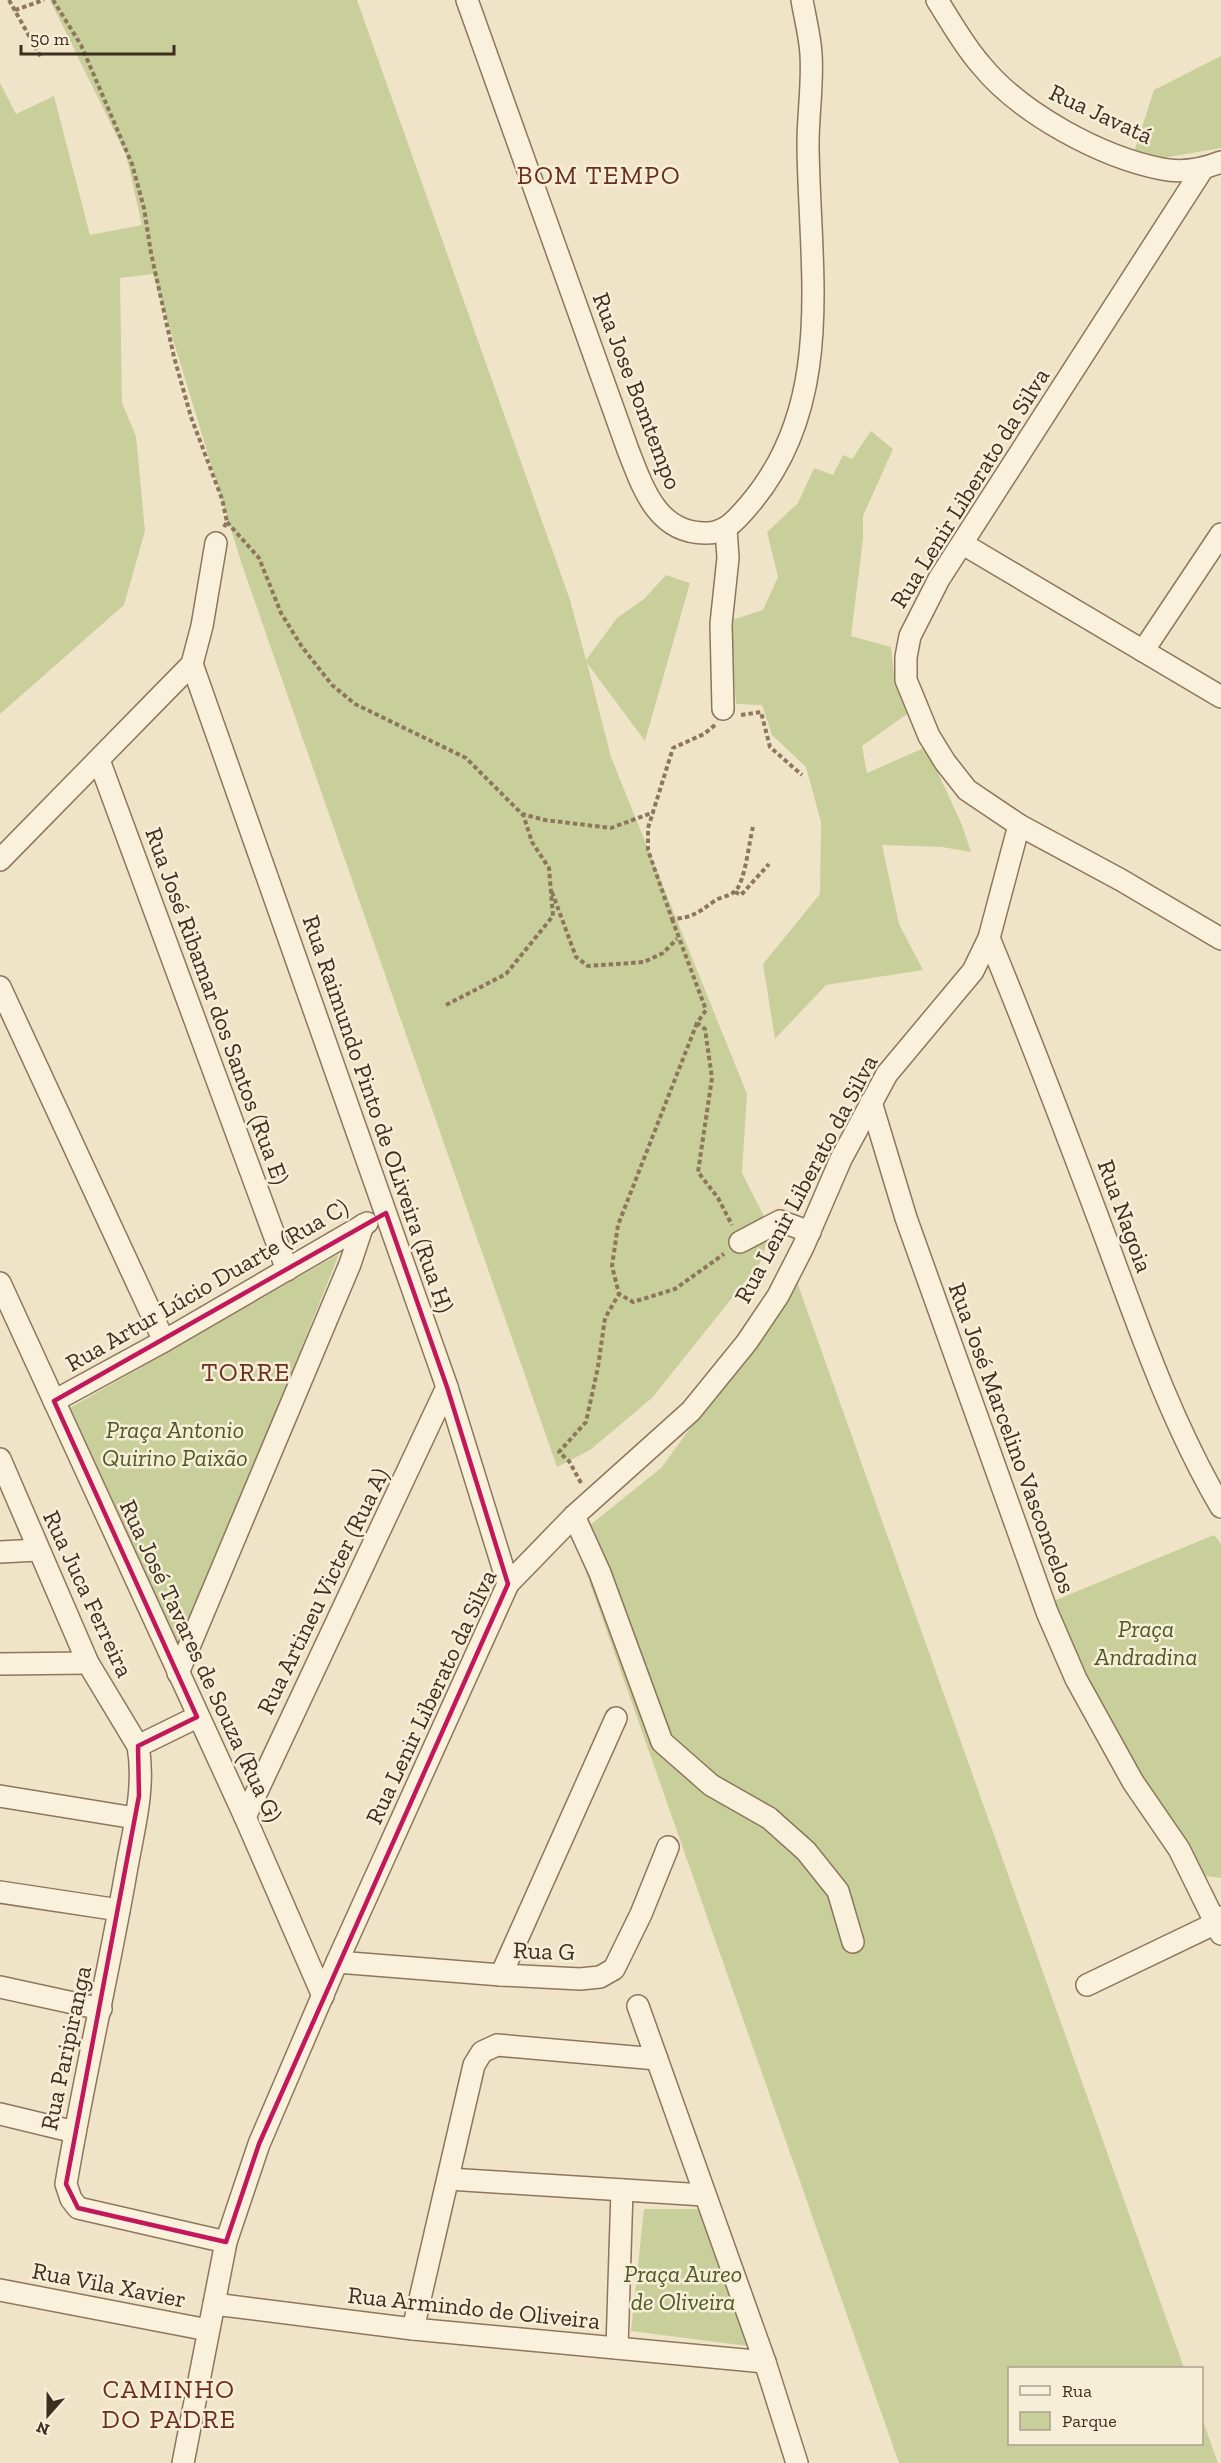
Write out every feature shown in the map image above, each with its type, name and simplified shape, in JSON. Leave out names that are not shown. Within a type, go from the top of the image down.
[{"type":"street","name":"Rua Jose Bomtempo","points":[[467,0],[628,450],[647,496],[660,514],[676,527],[708,534],[726,529]]},
{"type":"street","points":[[724,713],[721,624],[728,558],[726,529],[758,495],[788,447],[798,419],[812,355],[813,251],[808,145],[811,53],[802,0]]},
{"type":"street","name":"Rua Javatá","points":[[938,0],[980,65],[1007,92],[1040,116],[1120,156],[1164,170],[1211,166]]},
{"type":"street","name":"Rua Lenir Liberato da Silva","points":[[183,2463],[226,2242],[259,2144],[337,1962],[508,1584],[574,1516],[698,1402],[747,1342],[778,1296],[810,1232],[841,1159],[871,1102],[905,1050],[951,1000],[973,971],[989,938],[1019,825],[967,790],[945,762],[929,736],[906,680],[906,657],[910,636],[939,579],[1211,166]]},
{"type":"street","points":[[1143,651],[1221,534]]},
{"type":"street","points":[[0,860],[192,664],[202,626],[216,543]]},
{"type":"street","points":[[963,544],[1221,697]]},
{"type":"street","name":"Rua Raimundo Pinto de OLiveira (Rua H)","points":[[192,664],[447,1387],[508,1584]]},
{"type":"street","name":"Rua José Ribamar dos Santos (Rua E)","points":[[99,760],[287,1270]]},
{"type":"street","points":[[1019,825],[1221,939]]},
{"type":"street","name":"Rua Nagoia","points":[[989,938],[1059,1111],[1159,1381],[1204,1478],[1221,1507]]},
{"type":"street","points":[[0,987],[164,1341]]},
{"type":"street","name":"Rua José Marcelino Vasconcelos","points":[[871,1102],[906,1218],[1047,1612],[1076,1679],[1098,1720],[1133,1782],[1179,1849],[1219,1925]]},
{"type":"street","name":"Rua Artur Lúcio Duarte (Rua C)","points":[[54,1401],[164,1341],[386,1213]]},
{"type":"street","points":[[743,1240],[780,1221],[810,1232]]},
{"type":"street","points":[[178,1672],[350,1264],[363,1226]]},
{"type":"street","name":"Rua José Tavares de Souza (Rua G)","points":[[0,1283],[197,1717],[245,1817],[323,1996]]},
{"type":"street","name":"Rua Artineu Victer (Rua A)","points":[[245,1817],[447,1387]]},
{"type":"street","name":"Rua Juca Ferreira","points":[[2,1468],[88,1663],[138,1746]]},
{"type":"street","points":[[574,1516],[600,1573],[662,1742],[711,1785],[769,1818],[806,1851],[838,1891],[853,1942]]},
{"type":"street","points":[[0,1552],[38,1550]]},
{"type":"street","points":[[0,1664],[88,1663]]},
{"type":"street","points":[[138,1746],[197,1717]]},
{"type":"street","points":[[501,1975],[616,1719]]},
{"type":"street","name":"Rua Paripiranga","points":[[138,1746],[141,1774],[135,1818],[101,2009],[66,2184],[70,2199],[78,2208],[226,2242]]},
{"type":"street","points":[[0,1796],[135,1818]]},
{"type":"street","name":"Rua G","points":[[337,1962],[501,1975],[580,1979],[600,1977],[614,1969],[641,1914],[668,1846]]},
{"type":"street","points":[[0,1892],[119,1910]]},
{"type":"street","points":[[1087,1985],[1219,1925]]},
{"type":"street","points":[[0,1987],[101,2009]]},
{"type":"street","points":[[638,2006],[765,2362],[797,2463]]},
{"type":"street","points":[[413,2329],[474,2065],[482,2052],[497,2045],[657,2059]]},
{"type":"street","points":[[0,2114],[75,2132]]},
{"type":"street","points":[[448,2179],[704,2195]]},
{"type":"street","points":[[616,2348],[622,2190]]},
{"type":"street","name":"Rua Vila Xavier","points":[[0,2290],[208,2330]]},
{"type":"street","name":"Rua Armindo de Oliveira","points":[[214,2304],[413,2329],[765,2362]]},
{"type":"path","points":[[9,0],[42,59]]},
{"type":"path","points":[[15,10],[44,0]]},
{"type":"path","points":[[52,0],[81,45],[132,164],[144,208],[151,253],[174,357],[191,417],[222,499],[227,522],[259,558],[280,614],[332,685],[355,704],[466,758],[522,814],[532,842],[549,868],[553,916],[506,974],[446,1005]]},
{"type":"path","points":[[216,543],[227,522]]},
{"type":"path","points":[[592,1500],[569,1461],[559,1452],[586,1422],[598,1367],[605,1318],[619,1294],[612,1266],[618,1225],[697,1023],[705,1010],[677,939],[648,850],[648,828],[674,748],[704,734],[724,713],[761,712],[770,747],[802,775]]},
{"type":"path","points":[[522,814],[545,820],[611,828],[654,812]]},
{"type":"path","points":[[672,919],[699,914],[716,900],[735,892],[742,882],[753,826]]},
{"type":"path","points":[[735,892],[741,895],[769,864]]},
{"type":"path","points":[[550,886],[576,957],[588,966],[644,962],[663,953],[677,939]]},
{"type":"path","points":[[619,1294],[633,1302],[675,1289],[743,1240],[729,1222],[718,1198],[698,1172],[712,1078],[705,1029],[697,1023]]},
{"type":"highlighted area","points":[[386,1213],[447,1387],[508,1584],[259,2144],[226,2242],[78,2208],[66,2184],[139,1796],[138,1746],[197,1717],[54,1401]]},
{"type":"green space","points":[[50,0],[357,0],[570,600],[586,660],[617,618],[644,599],[666,575],[690,583],[645,741],[587,663],[611,757],[747,1094],[742,1173],[771,1230],[760,1263],[652,1398],[590,1450],[557,1467],[241,562],[153,274],[120,278],[122,403],[136,436],[145,531],[124,605],[0,714],[0,83],[16,114],[54,96],[90,235],[142,225],[126,155]]},
{"type":"green space","points":[[1221,56],[1221,148],[1157,159],[1134,152],[1154,90]]},
{"type":"green space","points":[[871,431],[893,449],[863,516],[863,539],[851,636],[891,647],[894,674],[910,712],[862,746],[867,773],[926,747],[962,825],[971,852],[942,847],[882,845],[899,924],[923,970],[826,985],[775,1039],[763,964],[820,894],[821,822],[806,767],[772,735],[762,705],[736,704],[729,621],[763,610],[778,577],[767,532],[798,503],[814,468],[833,475],[843,455],[852,459]]},
{"type":"green space","name":"Praça Antonio Quirino Paixão","points":[[339,1254],[179,1655],[68,1409]]},
{"type":"green space","points":[[797,1282],[1184,2367],[1008,2367],[1008,2445],[1203,2445],[1203,2421],[1218,2463],[899,2463],[574,1538],[661,1468]]},
{"type":"green space","name":"Praça Andradina","points":[[1214,1535],[1221,1544],[1221,1878],[1206,1876],[1195,1868],[1124,1758],[1051,1602]]},
{"type":"green space","name":"Praça Aureo de Oliveira","points":[[644,2209],[709,2209],[748,2346],[631,2331]]},
{"type":"district","name":"BOM TEMPO","points":[[599,175]]},
{"type":"district","name":"TORRE","points":[[246,1372]]},
{"type":"district","name":"CAMINHO DO PADRE","points":[[169,2404]]}]
